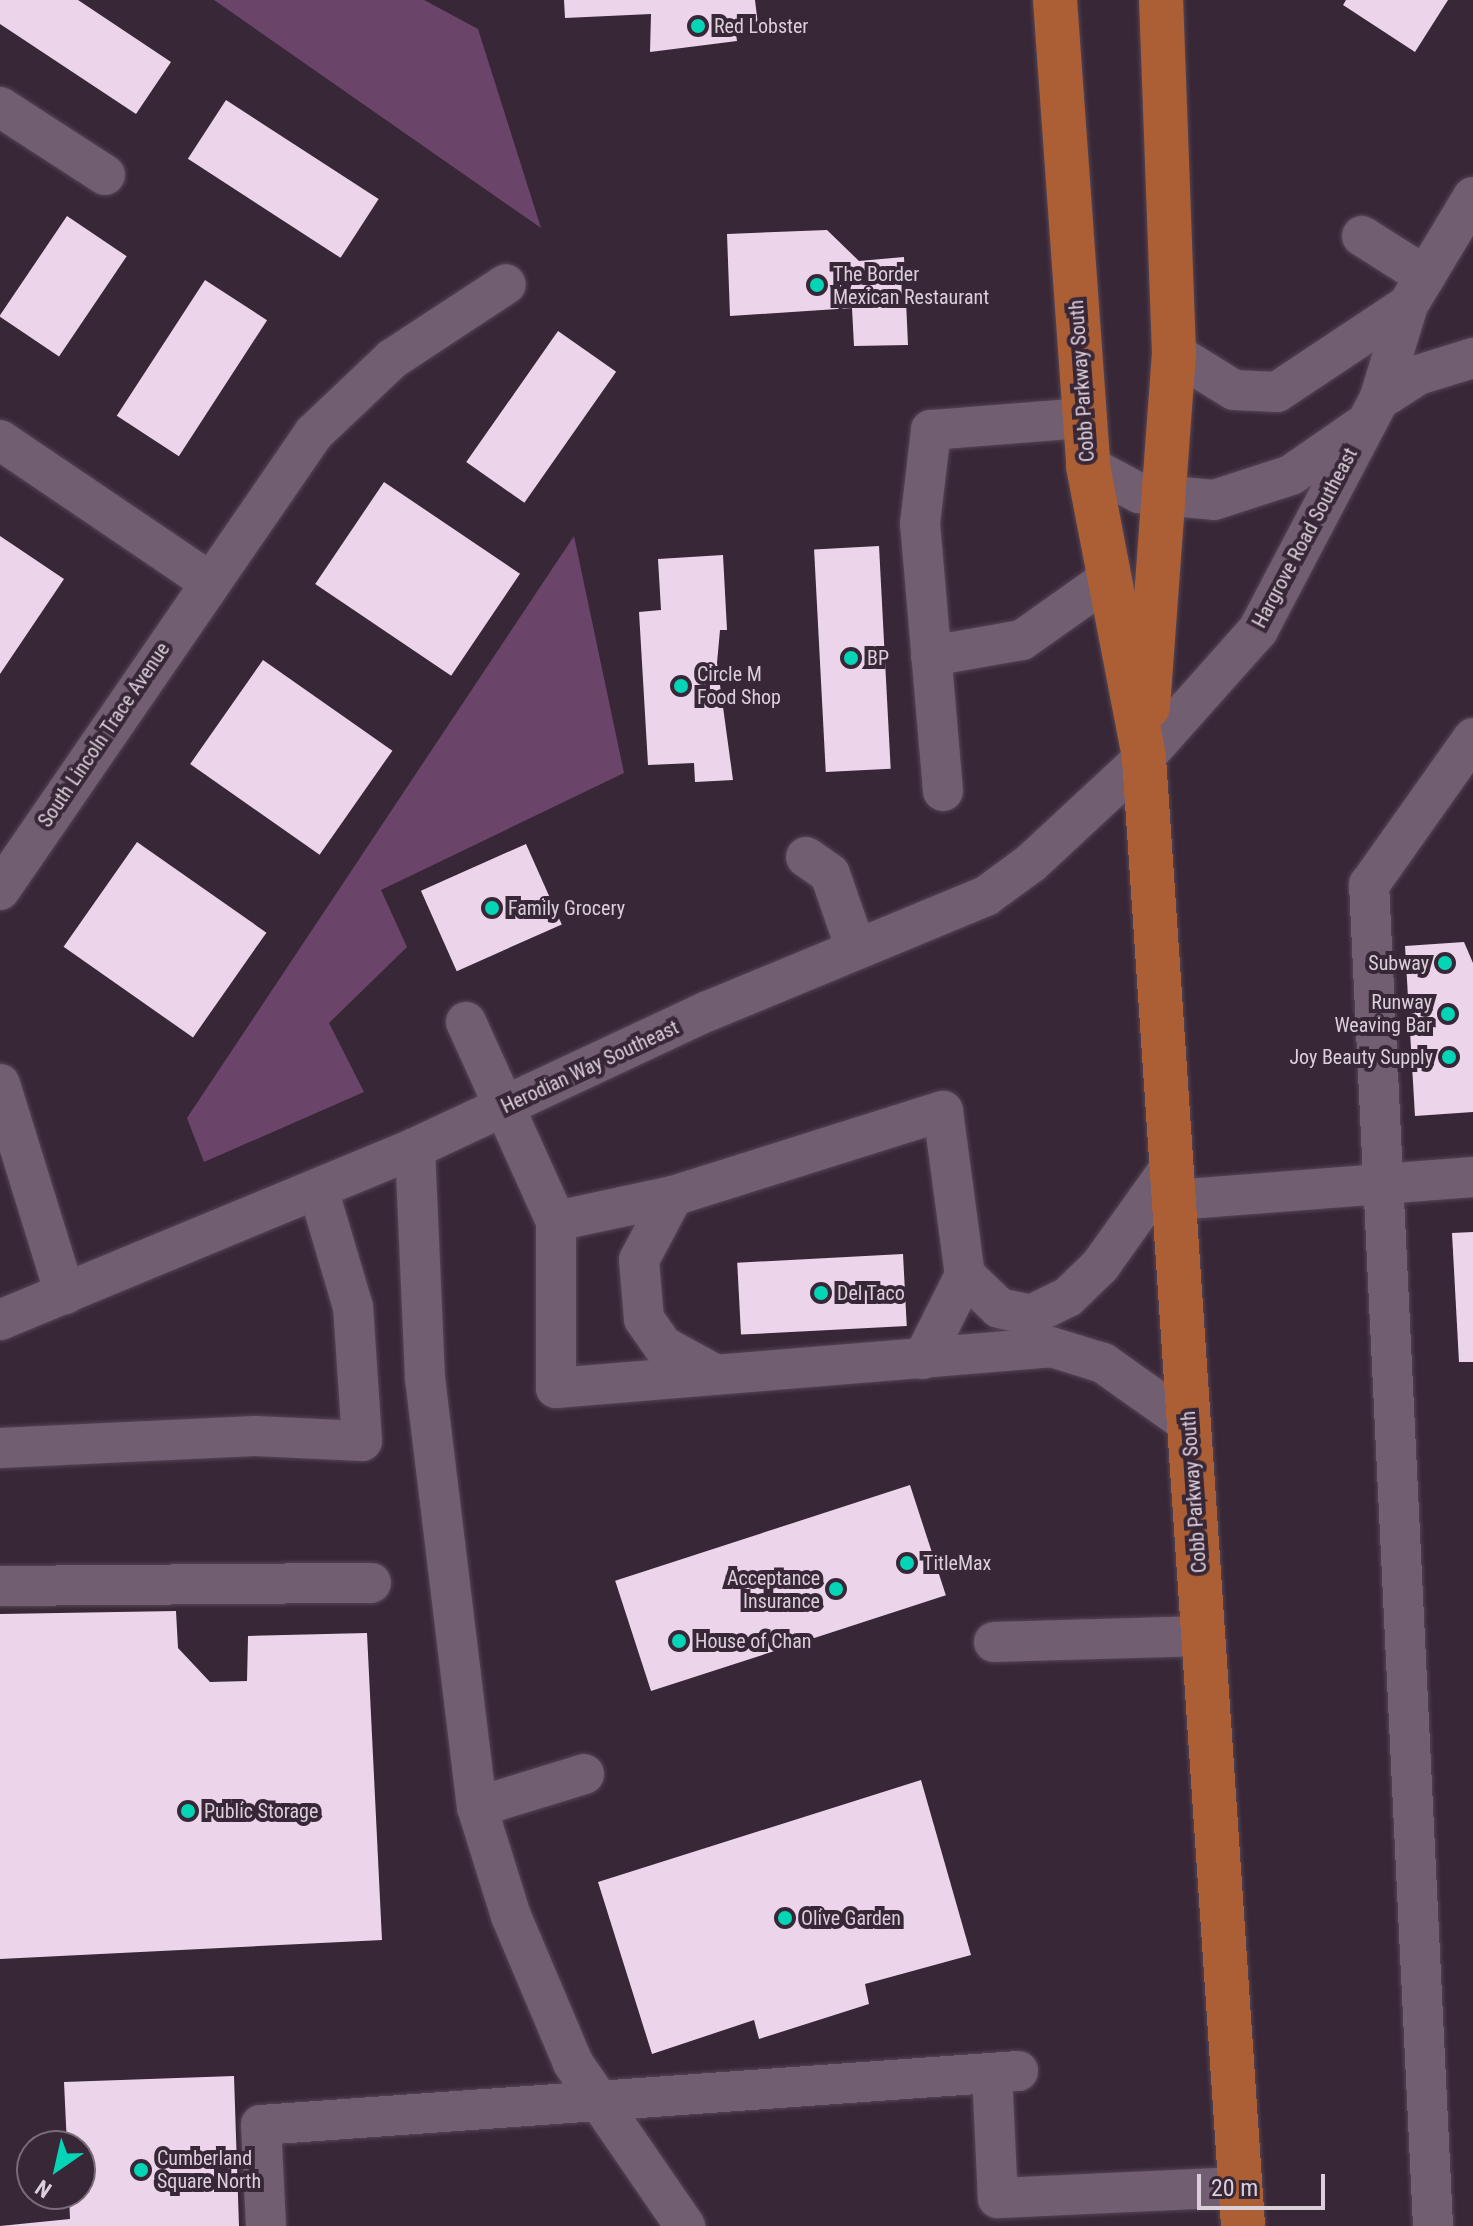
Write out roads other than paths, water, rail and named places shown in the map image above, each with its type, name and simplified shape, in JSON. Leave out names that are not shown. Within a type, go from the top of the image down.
[{"type":"main road","name":"Cobb Parkway South","points":[[1055,0],[1088,466],[1144,758],[1242,2206]]},
{"type":"main road","name":"Cobb Parkway South","points":[[1144,758],[1174,353],[1161,0]]},
{"type":"street","points":[[0,107],[105,175]]},
{"type":"street","name":"Hargrove Road Southeast","points":[[1144,758],[1258,630],[1373,411],[1416,291],[1471,209]]},
{"type":"street","points":[[1362,236],[1416,291]]},
{"type":"street","name":"South Lincoln Trace Avenue","points":[[0,890],[207,580],[314,433],[353,394],[506,284]]},
{"type":"street","name":"Hargrove Road Southeast","points":[[1174,353],[1234,390],[1277,392],[1416,291]]},
{"type":"street","points":[[1373,411],[1418,375],[1473,358]]},
{"type":"street","name":"Hargrove Road Southeast","points":[[1088,466],[1164,500],[1214,500],[1266,486],[1373,411]]},
{"type":"street","points":[[943,791],[920,524],[931,430],[1084,418]]},
{"type":"street","points":[[0,440],[207,580]]},
{"type":"street","points":[[931,656],[1022,640],[1108,579]]},
{"type":"street","points":[[1433,2226],[1379,1185],[1369,885],[1473,738]]},
{"type":"street","name":"Herodian Way Southeast","points":[[0,1320],[415,1148],[856,949],[986,896],[1081,820],[1144,758]]},
{"type":"street","points":[[806,857],[830,874],[856,949]]},
{"type":"street","points":[[466,1022],[556,1221],[556,1388],[923,1359],[1074,1351],[1149,1390],[1189,1424]]},
{"type":"street","points":[[0,1084],[65,1294]]},
{"type":"street","points":[[556,1221],[673,1196],[943,1111],[965,1275],[923,1359]]},
{"type":"street","points":[[415,1148],[426,1393],[477,1807],[511,1916],[592,2100],[685,2226]]},
{"type":"street","points":[[965,1275],[999,1308],[1031,1315],[1049,1309],[1100,1266],[1173,1183],[1379,1185],[1473,1177]]},
{"type":"street","points":[[0,1448],[255,1436],[362,1441],[353,1307],[318,1189]]},
{"type":"street","points":[[673,1196],[639,1260],[644,1319],[663,1346],[716,1375]]},
{"type":"street","points":[[0,1586],[371,1583]]},
{"type":"street","points":[[994,1642],[1203,1636]]},
{"type":"street","points":[[477,1807],[584,1774]]},
{"type":"street","points":[[266,2226],[261,2125],[1005,2072],[998,2198],[1242,2206]]},
{"type":"place","name":"Red Lobster","points":[[698,26]]},
{"type":"place","name":"The Border Mexican Restaurant","points":[[817,285]]},
{"type":"place","name":"BP","points":[[851,658]]},
{"type":"place","name":"Circle M Food Shop","points":[[681,686]]},
{"type":"place","name":"Family Grocery","points":[[492,908]]},
{"type":"place","name":"Subway","points":[[1445,963]]},
{"type":"place","name":"Runway Weaving Bar","points":[[1448,1014]]},
{"type":"place","name":"Joy Beauty Supply","points":[[1449,1057]]},
{"type":"place","name":"Del Taco","points":[[821,1293]]},
{"type":"place","name":"TitleMax","points":[[907,1563]]},
{"type":"place","name":"Acceptance Insurance","points":[[836,1589]]},
{"type":"place","name":"House of Chan","points":[[679,1641]]},
{"type":"place","name":"Public Storage","points":[[188,1811]]},
{"type":"place","name":"Olive Garden","points":[[785,1918]]},
{"type":"place","name":"Cumberland Square North","points":[[141,2170]]}]
